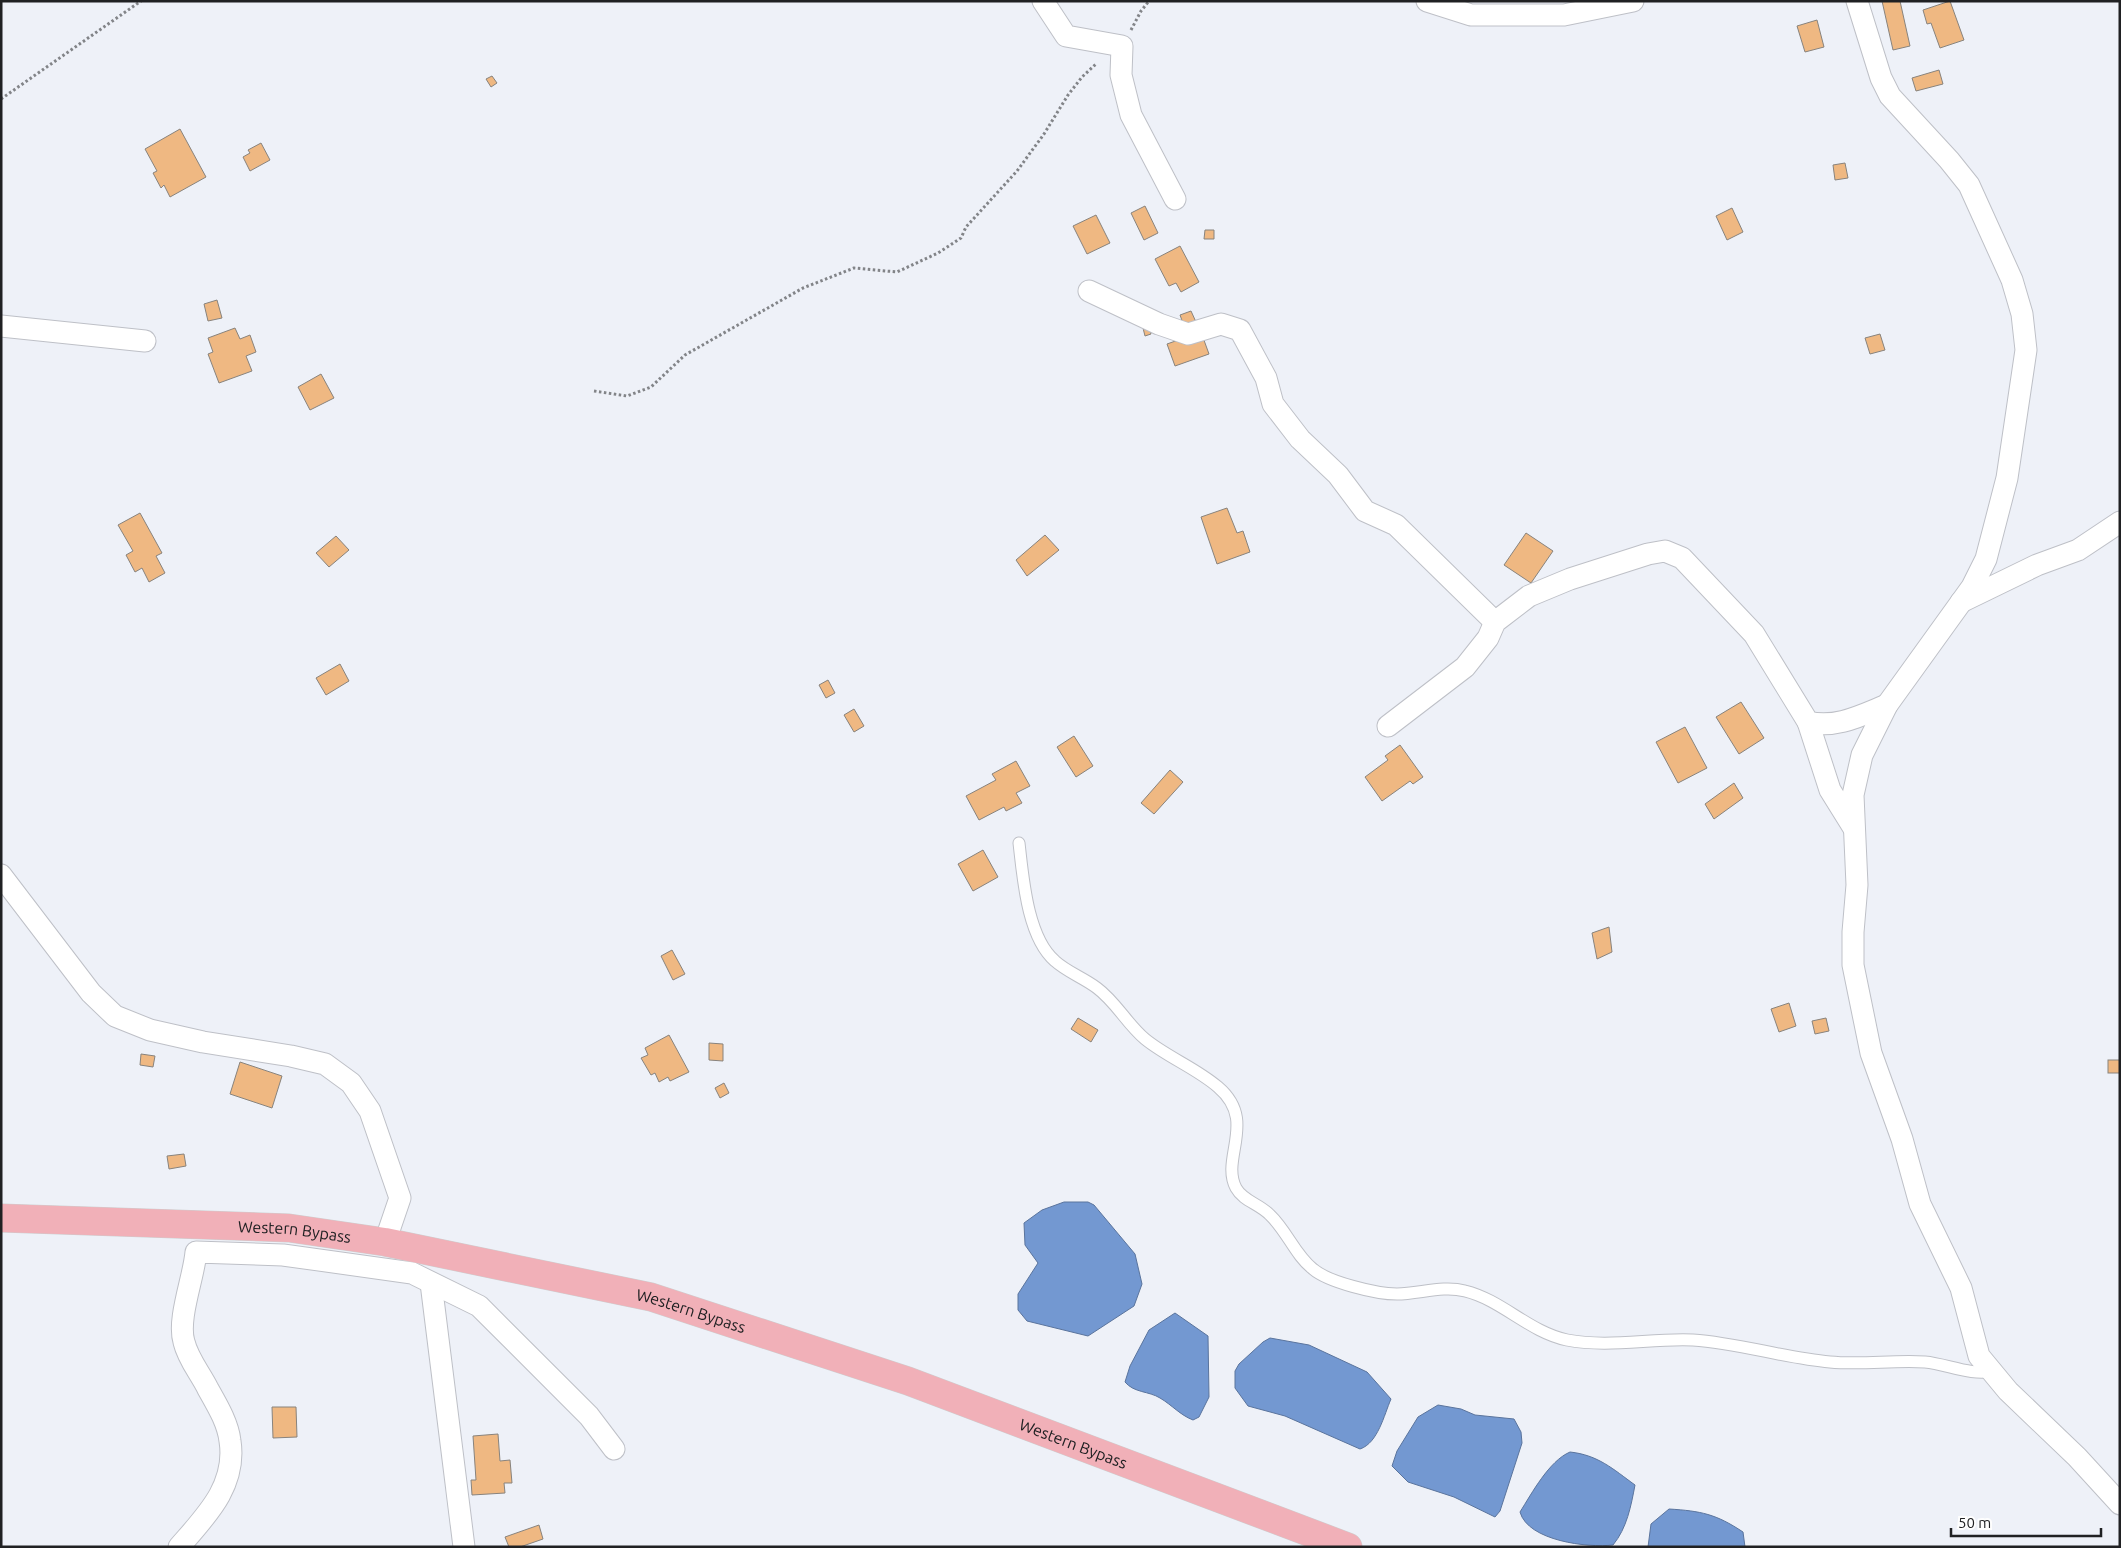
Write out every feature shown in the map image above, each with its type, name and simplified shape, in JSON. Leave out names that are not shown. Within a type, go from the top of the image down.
[{"type":"main road","name":"Western Bypass","points":[[1,1218],[289,1228],[385,1242],[650,1297],[908,1380],[1348,1547]]},
{"type":"street","points":[[1043,1],[1066,36],[1122,46],[1121,75],[1131,115],[1175,199]]},
{"type":"street","points":[[1427,1],[1471,15],[1564,15],[1633,1]]},
{"type":"street","points":[[1857,1],[1881,78],[1890,96],[1949,160],[1969,185],[2012,280],[2022,314],[2026,350],[2007,478],[1986,559],[1972,587],[1887,705],[1862,755],[1853,795],[1857,885],[1853,932],[1853,965],[1865,1034],[1902,1139],[1920,1204],[1961,1288],[1979,1356],[2008,1391],[2077,1457],[2120,1504]]},
{"type":"street","points":[[1089,291],[1159,324],[1188,334],[1221,324],[1240,330],[1266,378],[1272,404],[1300,439],[1338,475],[1365,511],[1396,525],[1495,622]]},
{"type":"street","points":[[1,326],[145,341]]},
{"type":"street","points":[[1961,603],[2037,565],[2078,550],[2120,522]]},
{"type":"street","points":[[1388,726],[1464,668],[1488,638],[1495,622],[1529,596],[1570,579],[1648,554],[1665,551],[1682,558],[1754,634],[1808,722],[1830,790],[1853,827]]},
{"type":"street","points":[[1808,722],[1819,725],[1844,722],[1887,705]]},
{"type":"street","points":[[1,876],[91,993],[115,1016],[150,1030],[202,1042],[291,1056],[325,1064],[351,1083],[370,1111],[400,1198],[385,1242]]},
{"type":"street","points":[[179,1547],[210,1511],[224,1488],[230,1465],[230,1441],[222,1416],[189,1356],[183,1340],[182,1322],[195,1268],[196,1252],[282,1255],[412,1273],[479,1306],[589,1416],[614,1449]]},
{"type":"street","points":[[431,1283],[464,1547]]},
{"type":"lane","points":[[1019,843],[1028,910],[1044,947],[1053,960],[1098,988],[1111,1000],[1132,1028],[1146,1040],[1206,1078],[1226,1095],[1234,1108],[1238,1122],[1233,1178],[1237,1190],[1270,1214],[1305,1261],[1322,1276],[1369,1291],[1383,1293],[1399,1294],[1452,1289],[1464,1290],[1544,1332],[1568,1340],[1611,1343],[1697,1340],[1831,1362],[1924,1362],[1982,1373],[1993,1371]]},
{"type":"path","points":[[1,99],[141,1]]},
{"type":"path","points":[[594,391],[627,396],[651,387],[685,355],[803,288],[854,268],[897,272],[938,253],[961,238],[966,227],[1017,170],[1044,134],[1068,95],[1082,77],[1098,62],[1122,46],[1141,11],[1149,1]]},
{"type":"water","points":[[1064,1202],[1088,1202],[1094,1205],[1135,1254],[1142,1284],[1134,1306],[1088,1336],[1027,1321],[1018,1310],[1018,1294],[1038,1263],[1025,1245],[1024,1223],[1042,1210]]},
{"type":"water","points":[[1175,1313],[1208,1336],[1209,1397],[1199,1417],[1193,1420],[1160,1398],[1137,1390],[1125,1382],[1130,1366],[1149,1330]]},
{"type":"water","points":[[1270,1338],[1309,1345],[1367,1372],[1391,1399],[1380,1428],[1366,1446],[1360,1449],[1285,1416],[1248,1406],[1235,1388],[1235,1371],[1239,1364]]},
{"type":"water","points":[[1438,1405],[1461,1409],[1475,1415],[1514,1419],[1521,1432],[1522,1443],[1500,1511],[1495,1517],[1454,1497],[1408,1482],[1392,1466],[1397,1451],[1418,1417]]},
{"type":"water","points":[[1570,1452],[1589,1456],[1597,1460],[1612,1468],[1635,1485],[1625,1524],[1613,1545],[1575,1544],[1546,1536],[1534,1530],[1525,1522],[1520,1512],[1548,1470],[1562,1456]]},
{"type":"water","points":[[1669,1509],[1699,1512],[1725,1521],[1743,1532],[1745,1547],[1648,1547],[1651,1524]]},
{"type":"building","points":[[1882,1],[1900,1],[1910,46],[1893,50]]},
{"type":"building","points":[[1950,1],[1964,40],[1940,48],[1931,23],[1927,24],[1923,10]]},
{"type":"building","points":[[1817,20],[1824,47],[1805,52],[1797,26]]},
{"type":"building","points":[[1939,70],[1943,84],[1916,91],[1912,78]]},
{"type":"building","points":[[492,76],[497,83],[491,87],[486,79]]},
{"type":"building","points":[[180,129],[206,177],[170,197],[164,185],[161,188],[153,173],[157,171],[145,149]]},
{"type":"building","points":[[261,143],[270,160],[250,171],[243,157],[250,153],[248,150]]},
{"type":"building","points":[[1845,163],[1848,178],[1835,180],[1833,165]]},
{"type":"building","points":[[1145,206],[1158,233],[1144,240],[1131,213]]},
{"type":"building","points":[[1732,208],[1743,232],[1727,240],[1716,216]]},
{"type":"building","points":[[1096,215],[1110,243],[1087,254],[1073,226]]},
{"type":"building","points":[[1205,230],[1214,230],[1214,239],[1204,239]]},
{"type":"building","points":[[1180,246],[1199,282],[1181,292],[1176,283],[1169,286],[1155,259]]},
{"type":"building","points":[[217,300],[222,318],[208,321],[204,304]]},
{"type":"building","points":[[1191,311],[1196,322],[1184,326],[1180,315]]},
{"type":"building","points":[[1148,323],[1151,334],[1145,336],[1142,324]]},
{"type":"building","points":[[235,328],[240,339],[250,335],[256,352],[246,356],[252,371],[219,383],[208,354],[213,352],[208,338]]},
{"type":"building","points":[[1201,332],[1209,354],[1175,366],[1167,344]]},
{"type":"building","points":[[1880,334],[1885,350],[1870,354],[1865,338]]},
{"type":"building","points":[[321,374],[334,398],[310,410],[298,387]]},
{"type":"building","points":[[1227,508],[1237,533],[1243,531],[1250,552],[1217,564],[1201,517]]},
{"type":"building","points":[[140,513],[162,553],[156,556],[165,573],[149,582],[142,568],[135,572],[126,555],[133,551],[118,525]]},
{"type":"building","points":[[1526,533],[1553,551],[1531,583],[1504,565]]},
{"type":"building","points":[[1045,535],[1059,550],[1027,576],[1016,560]]},
{"type":"building","points":[[336,536],[349,550],[329,567],[316,553]]},
{"type":"building","points":[[340,664],[349,681],[326,695],[316,678]]},
{"type":"building","points":[[828,680],[835,693],[826,698],[819,685]]},
{"type":"building","points":[[1741,702],[1764,738],[1739,754],[1716,717]]},
{"type":"building","points":[[854,709],[864,726],[854,732],[844,715]]},
{"type":"building","points":[[1685,727],[1707,768],[1678,783],[1656,742]]},
{"type":"building","points":[[1074,736],[1093,766],[1076,777],[1057,747]]},
{"type":"building","points":[[1400,745],[1423,777],[1413,784],[1410,781],[1382,801],[1365,777],[1388,760],[1385,756]]},
{"type":"building","points":[[1016,761],[1030,786],[1016,793],[1022,803],[1006,811],[1004,807],[979,820],[966,796],[996,780],[992,774]]},
{"type":"building","points":[[1170,770],[1183,782],[1154,814],[1141,803]]},
{"type":"building","points":[[1734,783],[1743,798],[1714,819],[1705,804]]},
{"type":"building","points":[[983,850],[998,877],[973,891],[958,864]]},
{"type":"building","points":[[1609,927],[1612,952],[1597,959],[1592,933]]},
{"type":"building","points":[[672,950],[685,974],[673,980],[661,956]]},
{"type":"building","points":[[1789,1003],[1796,1026],[1779,1032],[1771,1009]]},
{"type":"building","points":[[1078,1018],[1098,1030],[1091,1042],[1071,1029]]},
{"type":"building","points":[[1826,1018],[1829,1031],[1815,1034],[1812,1021]]},
{"type":"building","points":[[669,1035],[689,1072],[670,1081],[668,1077],[659,1082],[655,1073],[651,1075],[641,1058],[648,1055],[645,1048]]},
{"type":"building","points":[[709,1043],[723,1044],[723,1061],[709,1060]]},
{"type":"building","points":[[141,1054],[155,1056],[153,1067],[140,1065]]},
{"type":"building","points":[[2108,1060],[2120,1060],[2120,1073],[2108,1073]]},
{"type":"building","points":[[240,1062],[282,1076],[272,1108],[230,1094]]},
{"type":"building","points":[[724,1083],[729,1093],[720,1098],[715,1088]]},
{"type":"building","points":[[184,1154],[186,1166],[169,1169],[167,1156]]},
{"type":"building","points":[[272,1407],[296,1407],[297,1437],[273,1438]]},
{"type":"building","points":[[498,1434],[500,1461],[510,1460],[512,1483],[504,1483],[505,1493],[472,1495],[471,1480],[476,1480],[473,1436]]},
{"type":"building","points":[[539,1525],[543,1539],[520,1547],[509,1547],[505,1537]]}]
